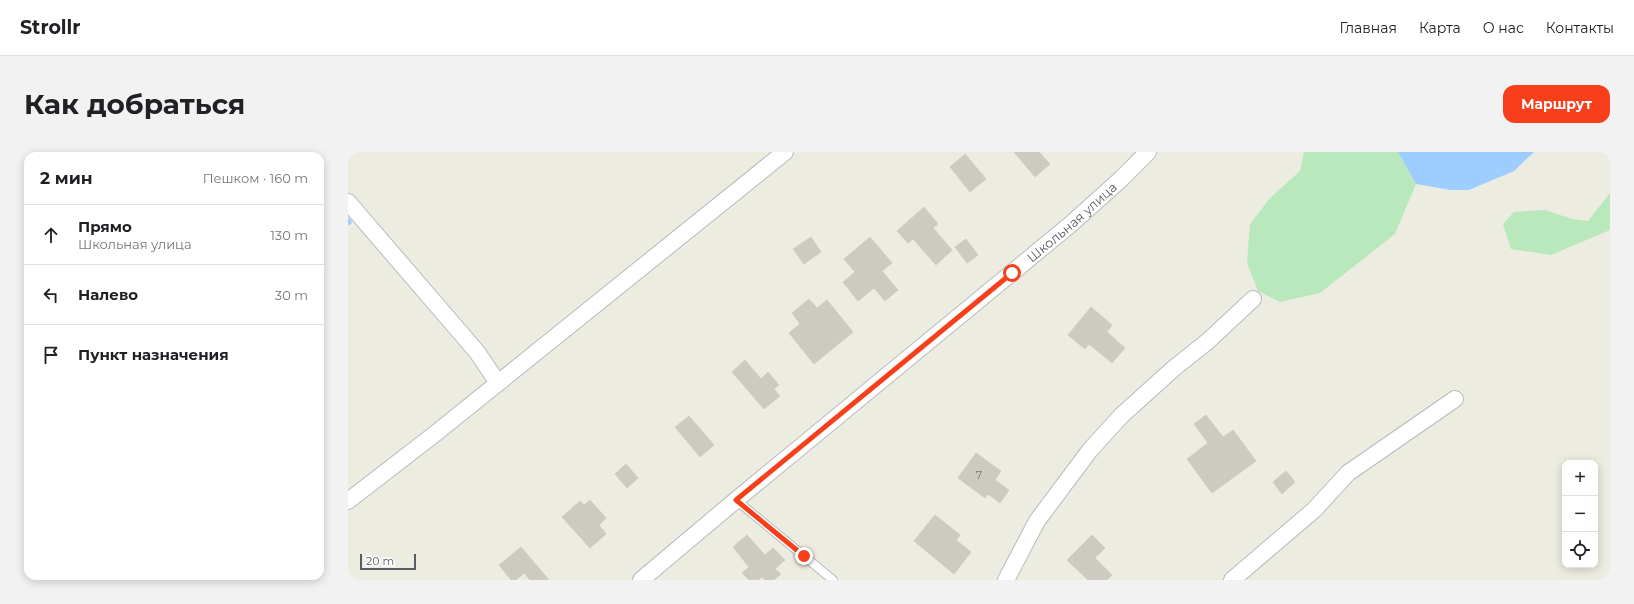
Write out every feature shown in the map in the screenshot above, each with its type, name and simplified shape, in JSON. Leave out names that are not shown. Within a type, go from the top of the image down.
[{"type":"street","points":[[348,501],[498,383],[770,157],[784,152]]},
{"type":"street","name":"Школьная улица","points":[[641,580],[1071,224],[1121,179],[1148,152]]},
{"type":"street","points":[[348,202],[478,352],[498,383]]},
{"type":"street","points":[[1006,580],[1037,521],[1090,450],[1122,415],[1173,369],[1208,341],[1252,299]]},
{"type":"street","points":[[1232,580],[1314,510],[1348,473],[1455,399]]},
{"type":"lane","points":[[736,500],[833,580]]},
{"type":"green space","points":[[1304,152],[1398,152],[1416,184],[1395,234],[1320,293],[1280,302],[1258,291],[1247,263],[1250,224],[1270,198],[1300,171]]},
{"type":"green space","points":[[1610,193],[1610,230],[1551,255],[1511,249],[1503,224],[1514,212],[1545,210],[1572,219],[1588,221]]},
{"type":"water","points":[[1398,152],[1534,152],[1514,171],[1469,190],[1451,190],[1416,184]]},
{"type":"building","points":[[1014,152],[1039,152],[1050,164],[1035,177]]},
{"type":"building","points":[[965,154],[986,179],[970,192],[950,167]]},
{"type":"building","points":[[924,207],[938,224],[933,228],[952,250],[936,265],[913,239],[908,243],[897,231]]},
{"type":"building","points":[[811,237],[821,252],[804,264],[793,249]]},
{"type":"building","points":[[870,237],[892,263],[882,271],[898,290],[885,301],[874,288],[858,301],[843,282],[855,272],[844,259]]},
{"type":"building","points":[[966,239],[978,255],[967,263],[955,247]]},
{"type":"building","points":[[809,299],[817,308],[827,300],[853,332],[814,364],[789,333],[800,324],[792,313]]},
{"type":"building","points":[[1091,307],[1112,325],[1107,332],[1125,348],[1112,363],[1089,344],[1085,349],[1068,335]]},
{"type":"building","points":[[745,360],[761,379],[768,372],[779,385],[774,389],[780,396],[764,409],[732,372]]},
{"type":"building","points":[[1206,415],[1223,437],[1233,430],[1256,461],[1212,493],[1187,459],[1208,443],[1194,424]]},
{"type":"building","points":[[689,416],[714,445],[700,457],[675,427]]},
{"type":"building","points":[[976,453],[1001,471],[995,480],[1009,490],[1000,503],[988,494],[985,498],[958,478]]},
{"type":"building","points":[[626,464],[638,478],[627,488],[615,474]]},
{"type":"building","points":[[1286,471],[1295,482],[1282,494],[1273,482]]},
{"type":"building","points":[[590,500],[606,518],[599,525],[606,534],[590,548],[562,517],[580,501],[584,505]]},
{"type":"building","points":[[935,515],[960,535],[956,540],[971,552],[954,574],[914,541]]},
{"type":"building","points":[[747,535],[765,555],[773,548],[785,560],[775,569],[781,574],[774,580],[765,580],[762,577],[758,580],[749,580],[742,573],[749,567],[733,547]]},
{"type":"building","points":[[1092,535],[1105,548],[1095,558],[1112,575],[1107,580],[1088,580],[1067,560]]},
{"type":"building","points":[[521,547],[549,580],[530,580],[524,573],[516,580],[511,580],[499,565]]},
{"type":"route","points":[[804,556],[736,500],[1012,273]]}]
